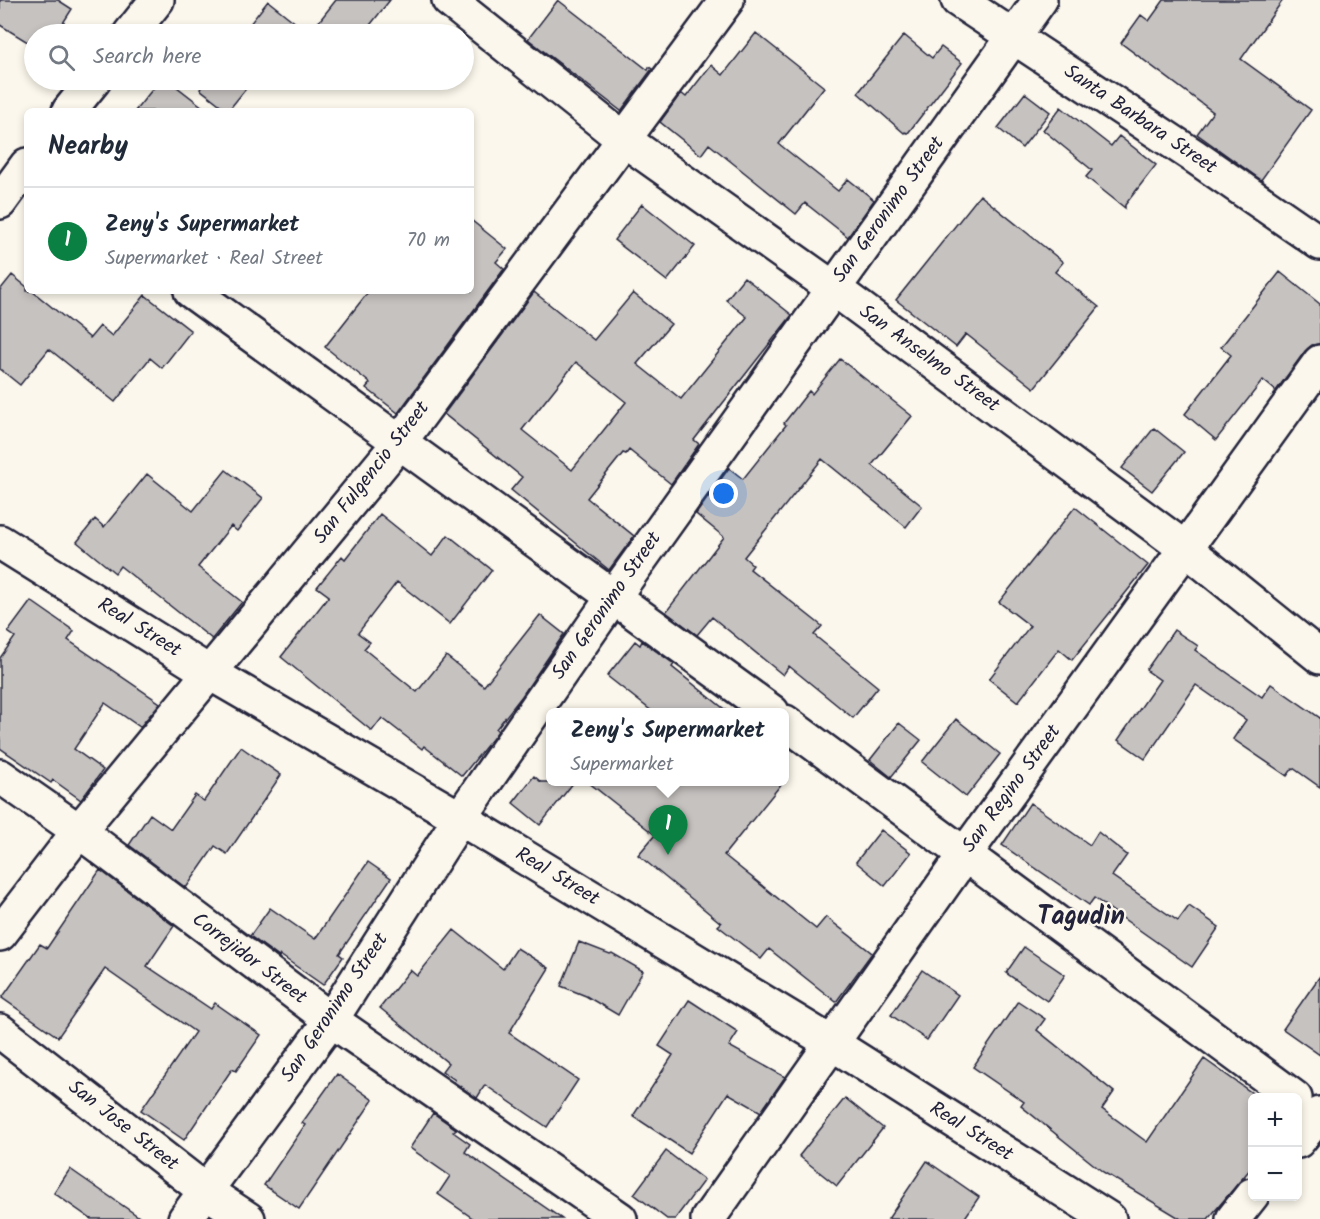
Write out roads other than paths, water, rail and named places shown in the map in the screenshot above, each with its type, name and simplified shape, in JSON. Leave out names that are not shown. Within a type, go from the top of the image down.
[{"type":"main road","points":[[138,24],[157,0]]},
{"type":"main road","name":"San Anselmo Street","points":[[449,0],[623,139],[833,288],[1186,549],[1320,657]]},
{"type":"main road","name":"San Fulgencio Street","points":[[0,934],[78,831],[399,443],[728,0]]},
{"type":"main road","name":"Santa Barbara Street","points":[[957,0],[1194,156],[1320,243]]},
{"type":"main road","name":"San Geronimo Street","points":[[185,1219],[331,1020],[460,818],[614,596],[1040,0]]},
{"type":"main road","points":[[71,108],[86,90]]},
{"type":"main road","points":[[0,202],[24,171]]},
{"type":"main road","points":[[195,294],[767,708]]},
{"type":"main road","name":"San Regino Street","points":[[708,1219],[965,854],[1320,362]]},
{"type":"main road","name":"Real Street","points":[[0,543],[210,672],[460,818],[833,1044],[1109,1219]]},
{"type":"main road","points":[[789,725],[1308,1106],[1302,1127]]},
{"type":"main road","name":"Correjidor Street","points":[[0,776],[78,831],[331,1020],[620,1219]]},
{"type":"main road","name":"San Jose Street","points":[[0,1031],[207,1192],[248,1219]]},
{"type":"main road","points":[[1233,1219],[1248,1200]]},
{"type":"place","name":"Zeny's Supermarket","points":[[668,855]]},
{"type":"district","name":"Tagudin","points":[[1081,917]]}]
